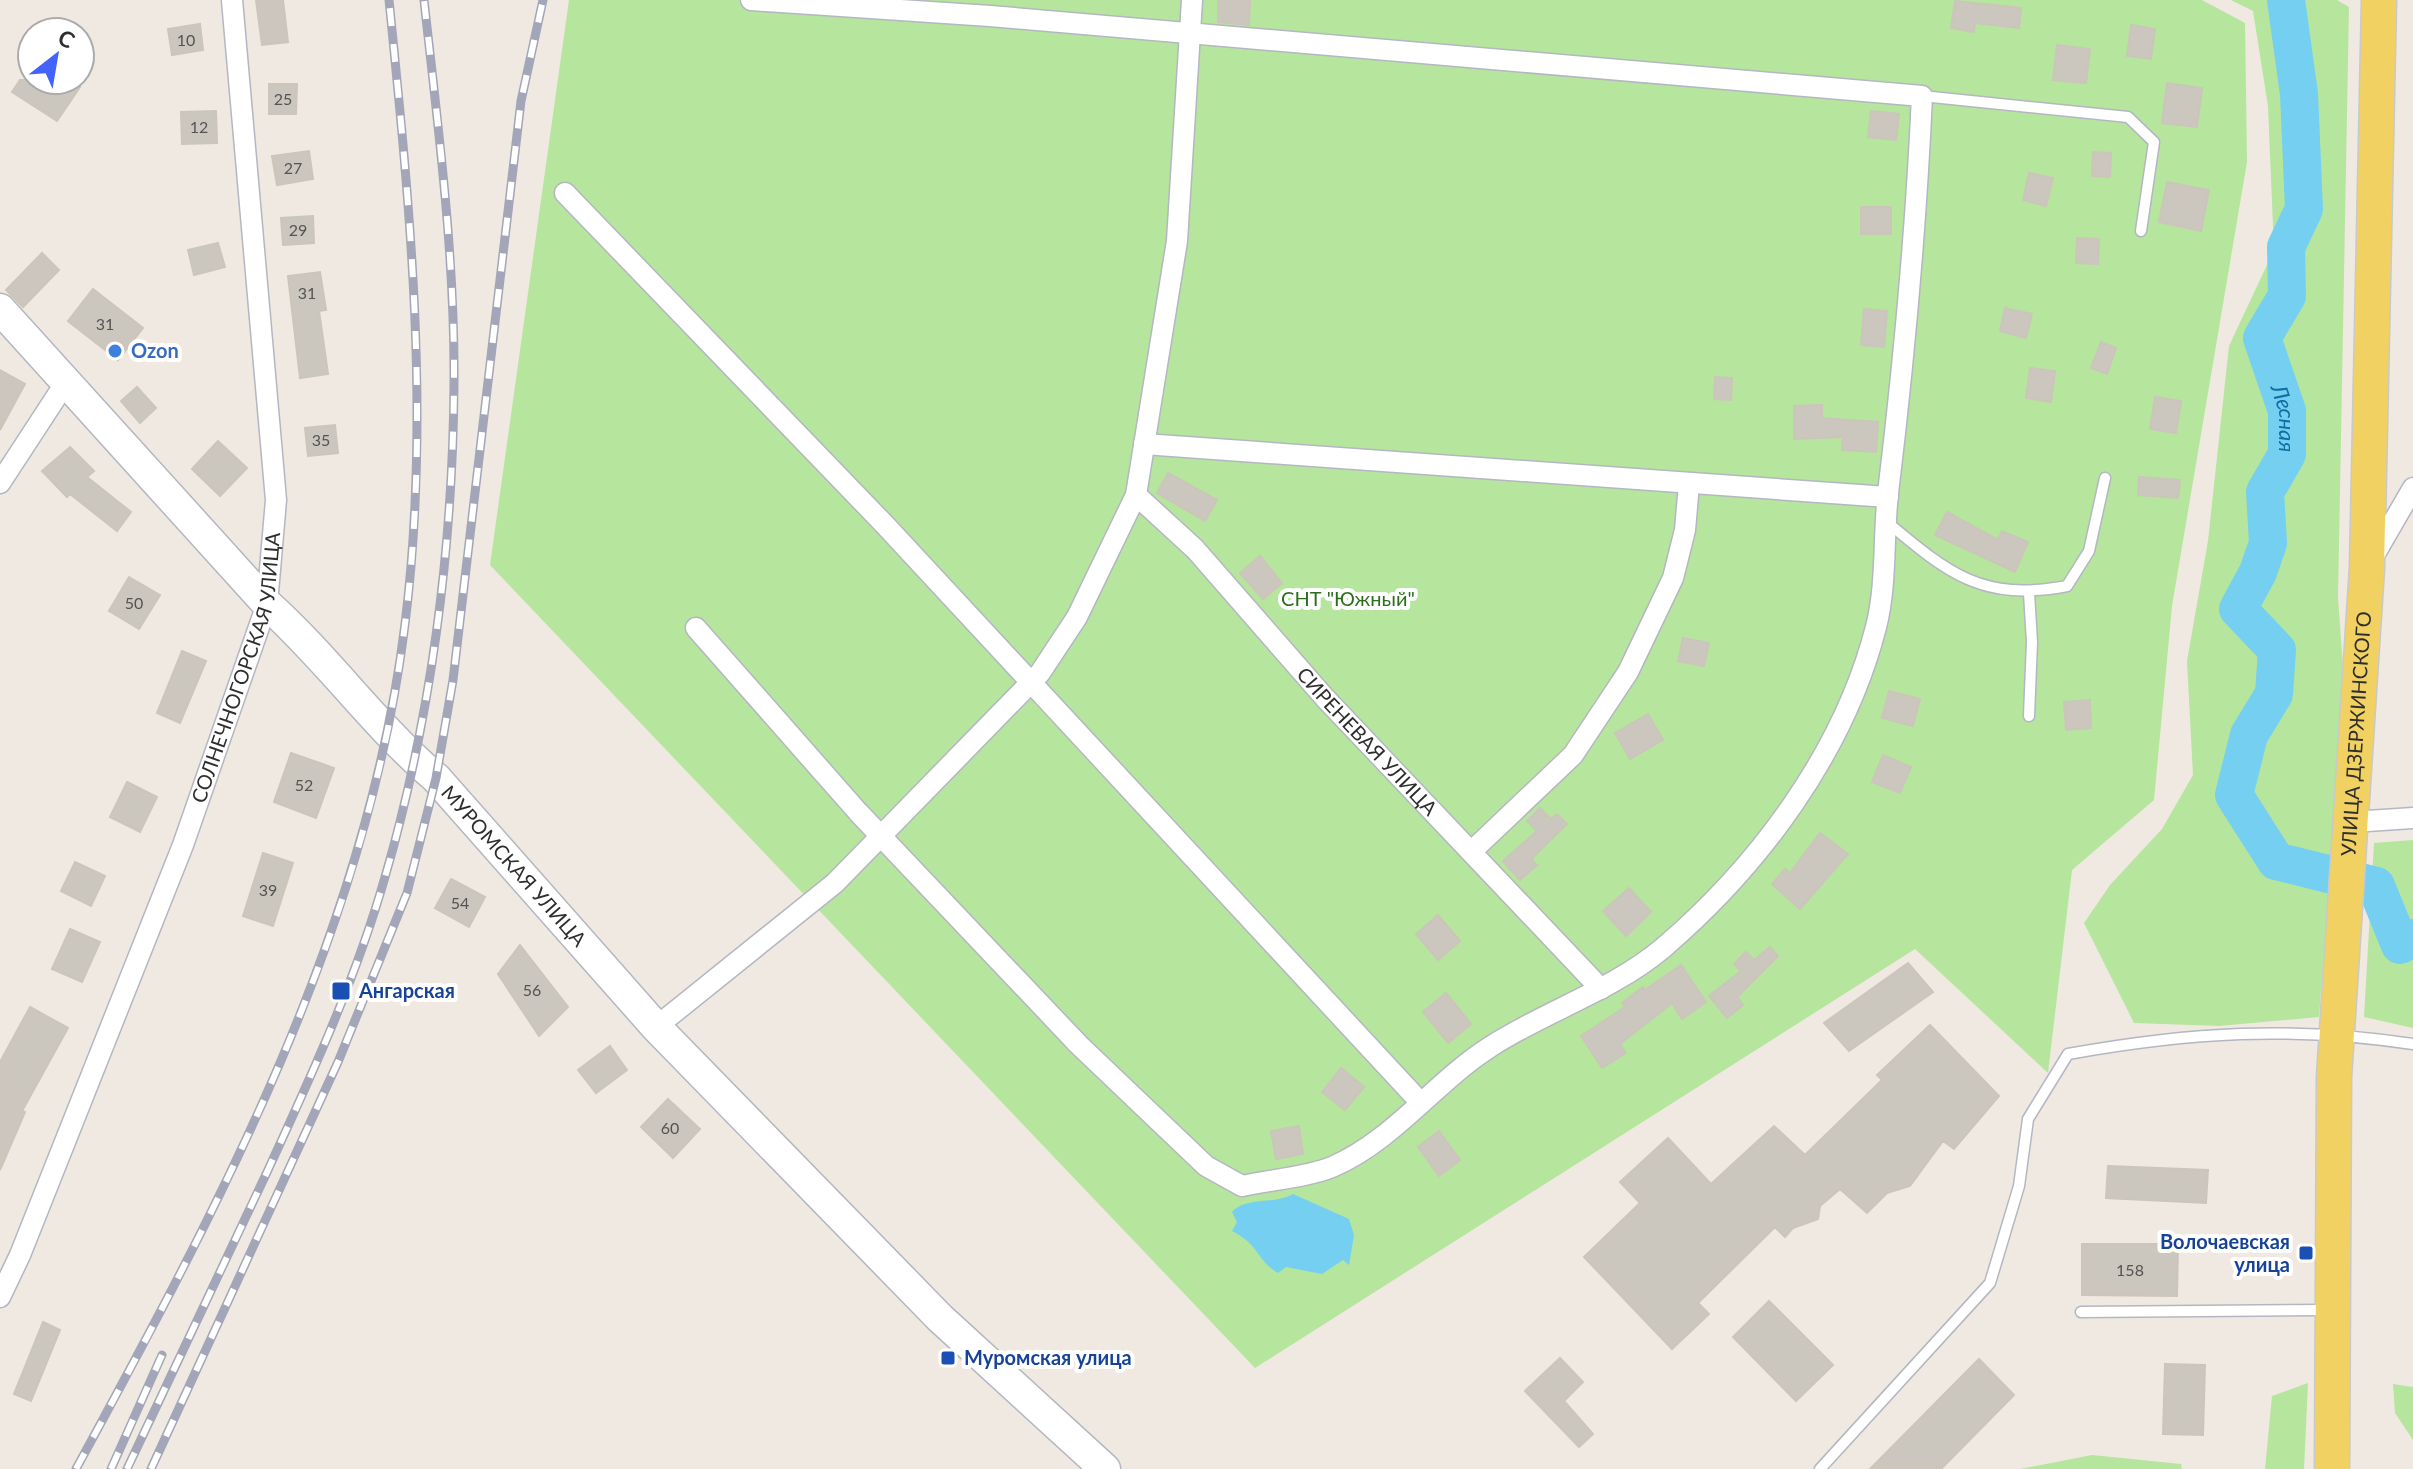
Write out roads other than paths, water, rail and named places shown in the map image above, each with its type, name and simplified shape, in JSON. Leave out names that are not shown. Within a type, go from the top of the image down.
[{"type":"main road","name":"УЛИЦА ДЗЕРЖИНСКОГО","points":[[2332,1469],[2336,1033],[2367,568],[2379,0]]},
{"type":"main road","name":"МУРОМСКАЯ УЛИЦА","points":[[0,309],[267,604],[296,630],[413,758],[436,778],[656,1027],[940,1318],[1105,1469]]},
{"type":"street","name":"СОЛНЕЧНОГОРСКАЯ УЛИЦА","points":[[0,1297],[20,1255],[183,845],[267,604],[276,500],[232,0]]},
{"type":"street","points":[[696,628],[882,837],[1079,1045],[1154,1118],[1223,1177],[1242,1186],[1331,1168],[1379,1138],[1489,1047],[1601,989],[1660,951],[1726,890],[1768,839],[1804,785],[1837,729],[1876,626],[1917,211],[1922,96],[751,0]]},
{"type":"street","points":[[656,1027],[835,883],[1031,682],[1077,617],[1136,495],[1177,241],[1192,0]]},
{"type":"street","points":[[565,193],[1031,682],[1421,1103]]},
{"type":"street","points":[[0,483],[66,382]]},
{"type":"street","points":[[1144,444],[1888,497]]},
{"type":"street","points":[[1473,850],[1573,755],[1628,672],[1673,578],[1685,530],[1689,484]]},
{"type":"street","points":[[2367,568],[2413,488]]},
{"type":"street","name":"СИРЕНЕВАЯ УЛИЦА","points":[[1136,495],[1195,549],[1325,698],[1473,850],[1601,989]]},
{"type":"street","points":[[2352,822],[2413,818]]},
{"type":"lane","points":[[1922,96],[2128,117],[2154,142],[2141,231]]},
{"type":"lane","points":[[1886,520],[1923,552],[1981,587],[2029,593],[2067,586],[2089,551],[2105,478]]},
{"type":"lane","points":[[2029,593],[2032,642],[2029,716]]},
{"type":"lane","points":[[1820,1469],[1990,1283],[2019,1186],[2028,1119],[2068,1054],[2161,1037],[2267,1031],[2336,1033],[2413,1044]]},
{"type":"lane","points":[[2081,1312],[2333,1310]]},
{"type":"water","points":[[1293,1194],[1349,1219],[1354,1235],[1349,1265],[1343,1260],[1322,1274],[1286,1267],[1278,1273],[1248,1242],[1232,1231],[1237,1222],[1232,1212],[1238,1207]]},
{"type":"waterway","name":"Лесная","points":[[2286,0],[2299,94],[2304,209],[2286,247],[2287,296],[2262,338],[2287,411],[2287,454],[2265,492],[2268,543],[2258,572],[2238,609],[2277,650],[2274,694],[2249,735],[2234,795],[2276,861],[2376,886],[2400,945],[2413,938]]},
{"type":"railway","points":[[76,1469],[183,1268],[281,1062],[323,956],[358,847],[386,737],[405,624],[413,546],[417,390],[410,234],[389,0]]},
{"type":"railway","points":[[127,1469],[332,1026],[361,952],[385,877],[415,756],[427,695],[444,570],[454,383],[449,239],[424,0]]},
{"type":"railway","points":[[151,1469],[338,1062],[407,893],[436,778],[453,680],[521,101],[543,0]]},
{"type":"railway","points":[[111,1469],[162,1355]]},
{"type":"place","name":"Ozon","points":[[115,351]]},
{"type":"place","name":"Ангарская","points":[[341,991]]},
{"type":"place","name":"Волочаевская улица","points":[[2306,1253]]},
{"type":"place","name":"Муромская улица","points":[[948,1358]]},
{"type":"park label","name":"СНТ \"Южный\"","points":[[1348,599]]}]
